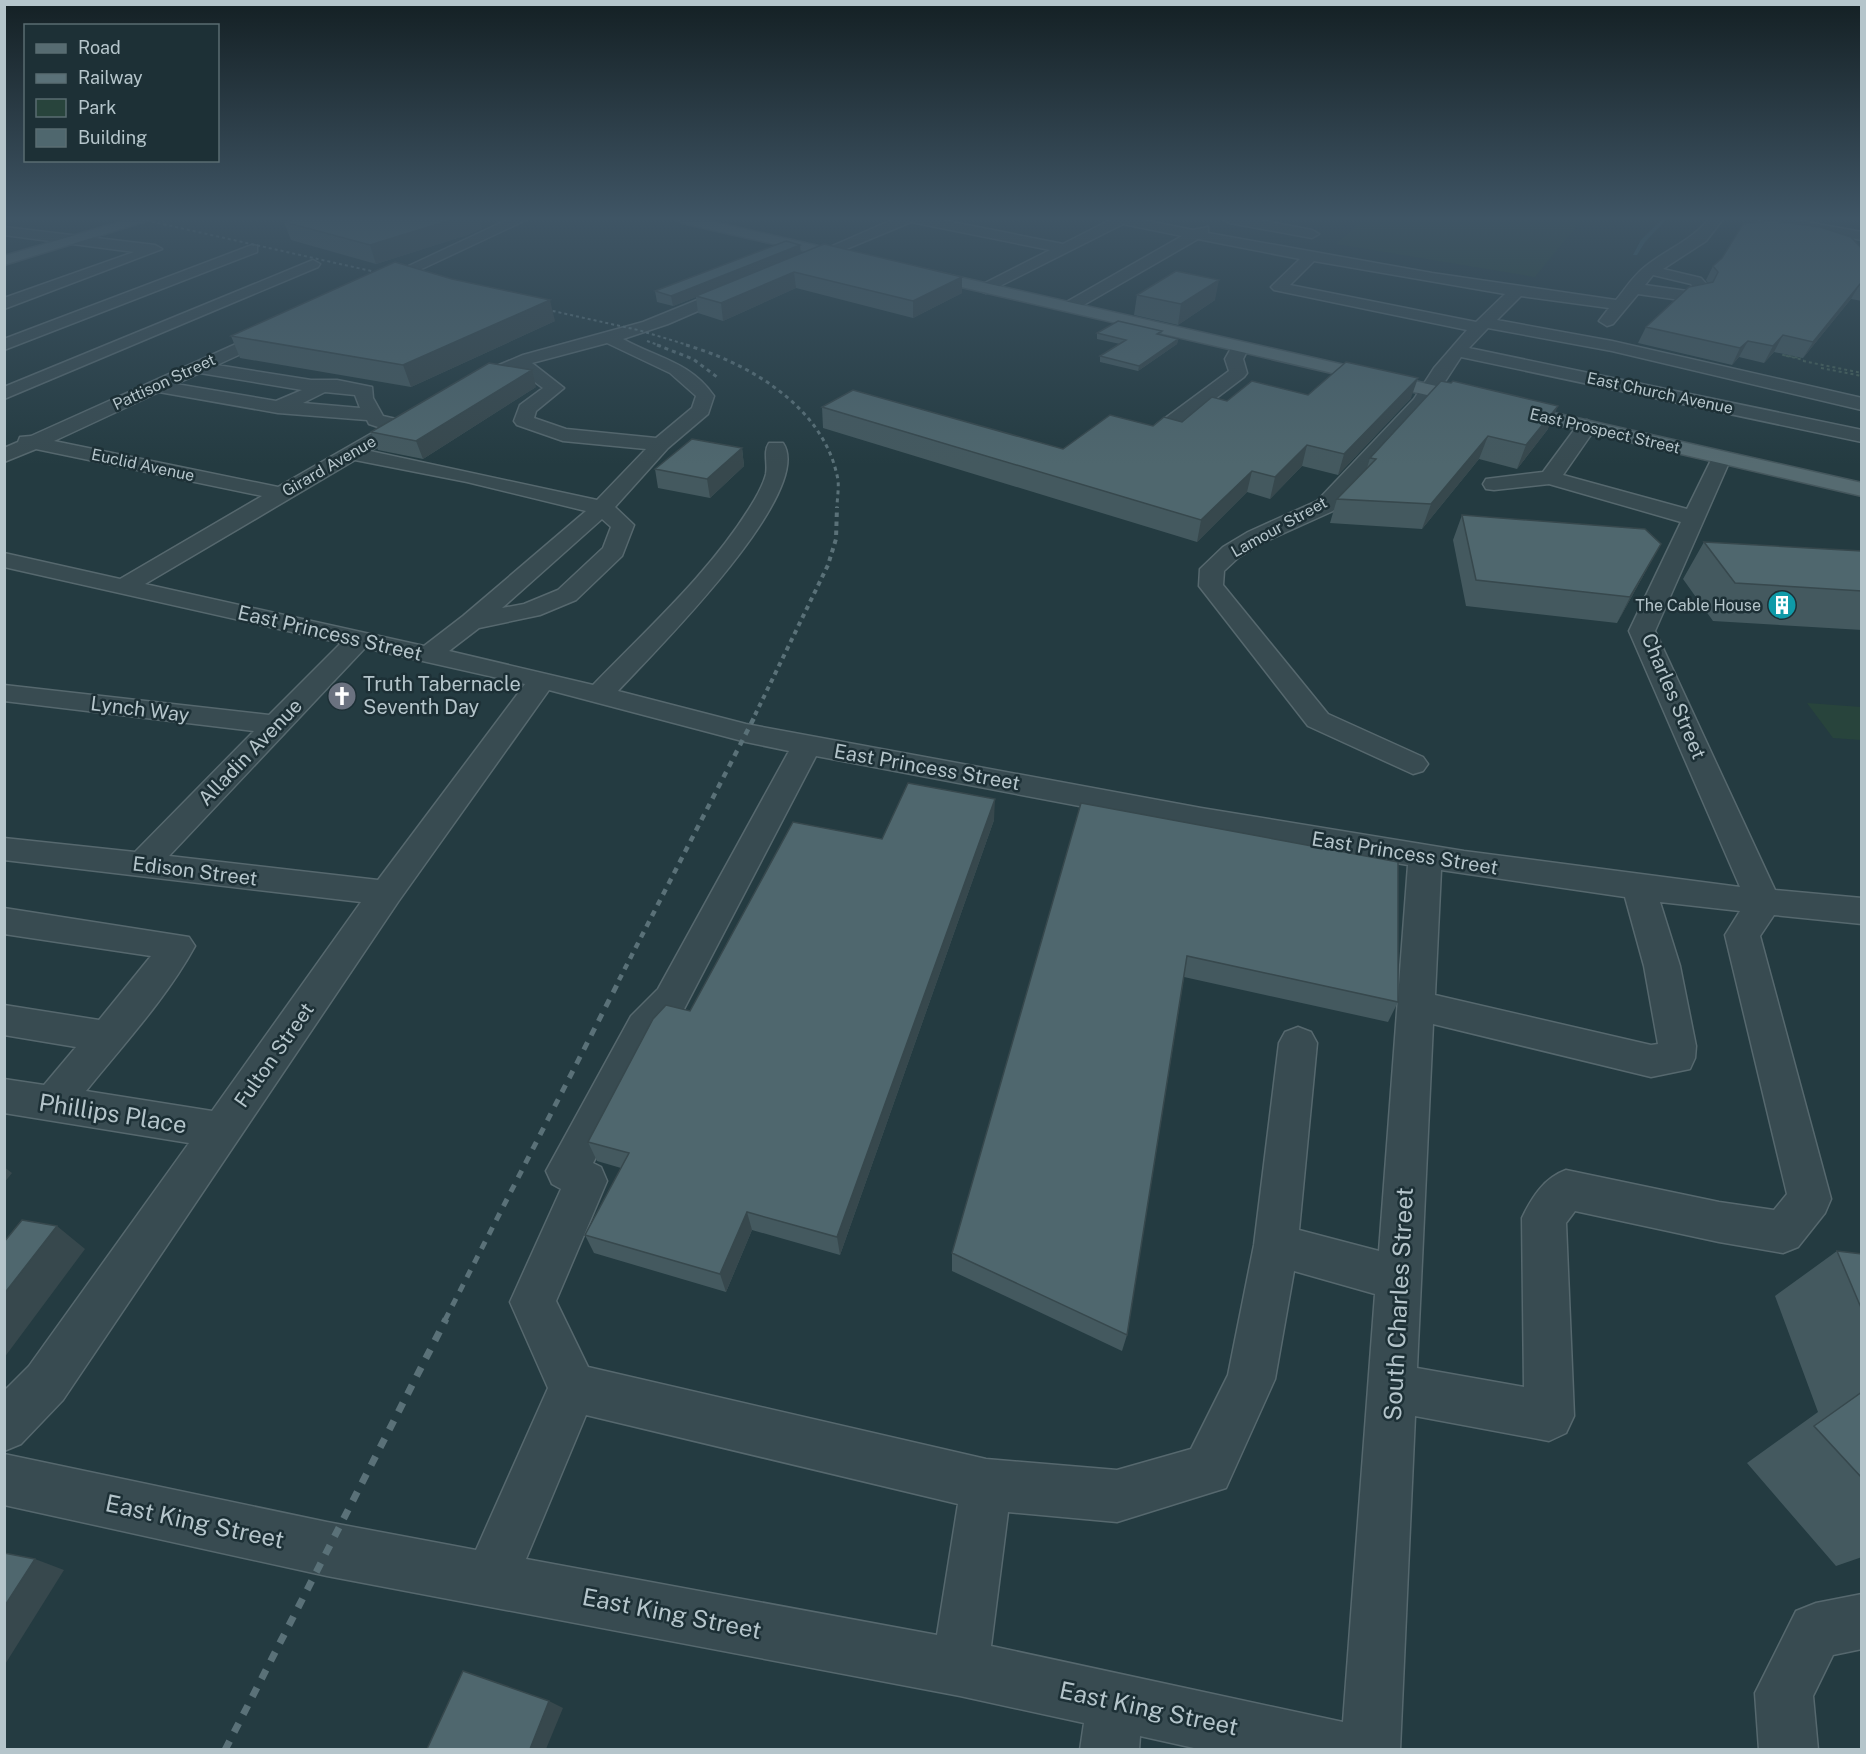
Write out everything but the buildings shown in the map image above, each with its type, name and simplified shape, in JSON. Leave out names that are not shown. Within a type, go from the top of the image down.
[{"type":"main road","name":"East Prospect Street","points":[[1042,301],[1862,490]]},
{"type":"street","points":[[4,345],[118,301]]},
{"type":"street","points":[[4,394],[225,301]]},
{"type":"street","points":[[457,391],[487,374],[644,327],[708,301]]},
{"type":"street","points":[[1069,307],[1080,301]]},
{"type":"street","points":[[1348,301],[1483,326],[1584,349],[1862,420]]},
{"type":"street","points":[[1388,309],[1398,301]]},
{"type":"street","name":"Lamour Street","points":[[1413,764],[1318,720],[1211,586],[1212,569],[1232,552],[1325,506],[1422,402],[1428,390],[1459,351],[1507,301]]},
{"type":"street","points":[[1587,301],[1620,305]]},
{"type":"street","points":[[1565,373],[1623,301]]},
{"type":"street","name":"Pattison Street","points":[[4,456],[292,324]]},
{"type":"street","points":[[428,655],[472,621],[602,508],[661,444],[701,410],[705,396],[692,378],[667,362],[616,343],[610,337]]},
{"type":"street","points":[[1584,349],[1612,346],[1862,404]]},
{"type":"street","points":[[1163,429],[1238,373],[1234,359],[1240,347]]},
{"type":"street","name":"East Church Avenue","points":[[1459,351],[1862,436]]},
{"type":"street","points":[[520,363],[555,388],[527,409],[524,422],[563,435],[661,444]]},
{"type":"street","points":[[198,367],[311,386],[338,386],[365,391],[364,398],[371,415],[376,420],[397,426]]},
{"type":"street","points":[[158,386],[278,406],[371,415]]},
{"type":"street","points":[[278,406],[317,390],[311,386]]},
{"type":"street","name":"Girard Avenue","points":[[126,585],[427,409]]},
{"type":"street","points":[[1550,478],[1587,426]]},
{"type":"street","name":"Euclid Avenue","points":[[4,437],[281,494]]},
{"type":"street","points":[[599,695],[713,570],[757,514],[776,475],[776,447]]},
{"type":"street","points":[[351,453],[468,476],[602,508],[622,525],[614,551],[567,595],[531,610],[472,621]]},
{"type":"street","name":"Charles Street","points":[[1721,458],[1642,631],[1764,903]]},
{"type":"street","points":[[1494,483],[1524,483],[1550,478],[1693,518]]},
{"type":"street","name":"East Princess Street","points":[[4,560],[126,585],[358,640],[542,680],[746,733],[807,745],[1425,858],[1764,903],[1862,911]]},
{"type":"street","name":"Alladin Avenue","points":[[142,865],[358,640]]},
{"type":"street","name":"Fulton Street","points":[[4,1427],[46,1383],[386,893],[542,680]]},
{"type":"street","name":"Lynch Way","points":[[4,693],[276,725]]},
{"type":"street","points":[[491,1579],[573,1388],[533,1302],[586,1181],[567,1171],[644,1028],[671,999],[807,745]]},
{"type":"street","name":"Edison Street","points":[[4,849],[386,893]]},
{"type":"street","name":"South Charles Street","points":[[1370,1749],[1425,858]]},
{"type":"street","points":[[1416,1005],[1651,1061],[1676,1058],[1677,1046],[1662,966],[1639,886]]},
{"type":"street","points":[[1393,1388],[1550,1416],[1544,1218],[1566,1189],[1719,1222],[1783,1233],[1810,1199],[1742,935],[1764,903]]},
{"type":"street","points":[[4,921],[177,946],[149,986],[53,1103]]},
{"type":"street","points":[[4,1020],[108,1036]]},
{"type":"street","points":[[573,1388],[986,1485],[1117,1496],[1208,1470],[1251,1379],[1276,1245],[1298,1043]]},
{"type":"street","name":"Phillips Place","points":[[4,1096],[222,1130]]},
{"type":"street","points":[[1276,1245],[1400,1279]]},
{"type":"street","name":"East King Street","points":[[4,1479],[327,1550],[960,1668],[1112,1725],[1340,1749]]},
{"type":"street","points":[[960,1668],[986,1485]]},
{"type":"street","points":[[1789,1749],[1784,1694],[1816,1631],[1862,1621]]},
{"type":"path","points":[[1803,353],[1800,358],[1783,356],[1862,373]]},
{"type":"green space","points":[[1807,703],[1861,707],[1861,740],[1833,738]]},
{"type":"railway","points":[[535,307],[638,330],[691,346]]},
{"type":"railway","points":[[647,341],[661,346]]},
{"type":"railway","points":[[657,345],[693,359],[717,377]]},
{"type":"railway","points":[[686,345],[711,353],[759,377],[782,393],[801,411],[818,431],[830,454],[838,480],[837,508]]},
{"type":"railway","points":[[755,715],[828,565],[836,539],[837,507]]},
{"type":"railway","points":[[619,980],[756,714]]},
{"type":"railway","points":[[445,1320],[620,979]]},
{"type":"railway","points":[[225,1750],[446,1319]]},
{"type":"place","name":"The Cable House","points":[[1782,605]]},
{"type":"place","name":"Truth Tabernacle Seventh Day","points":[[342,696]]}]
